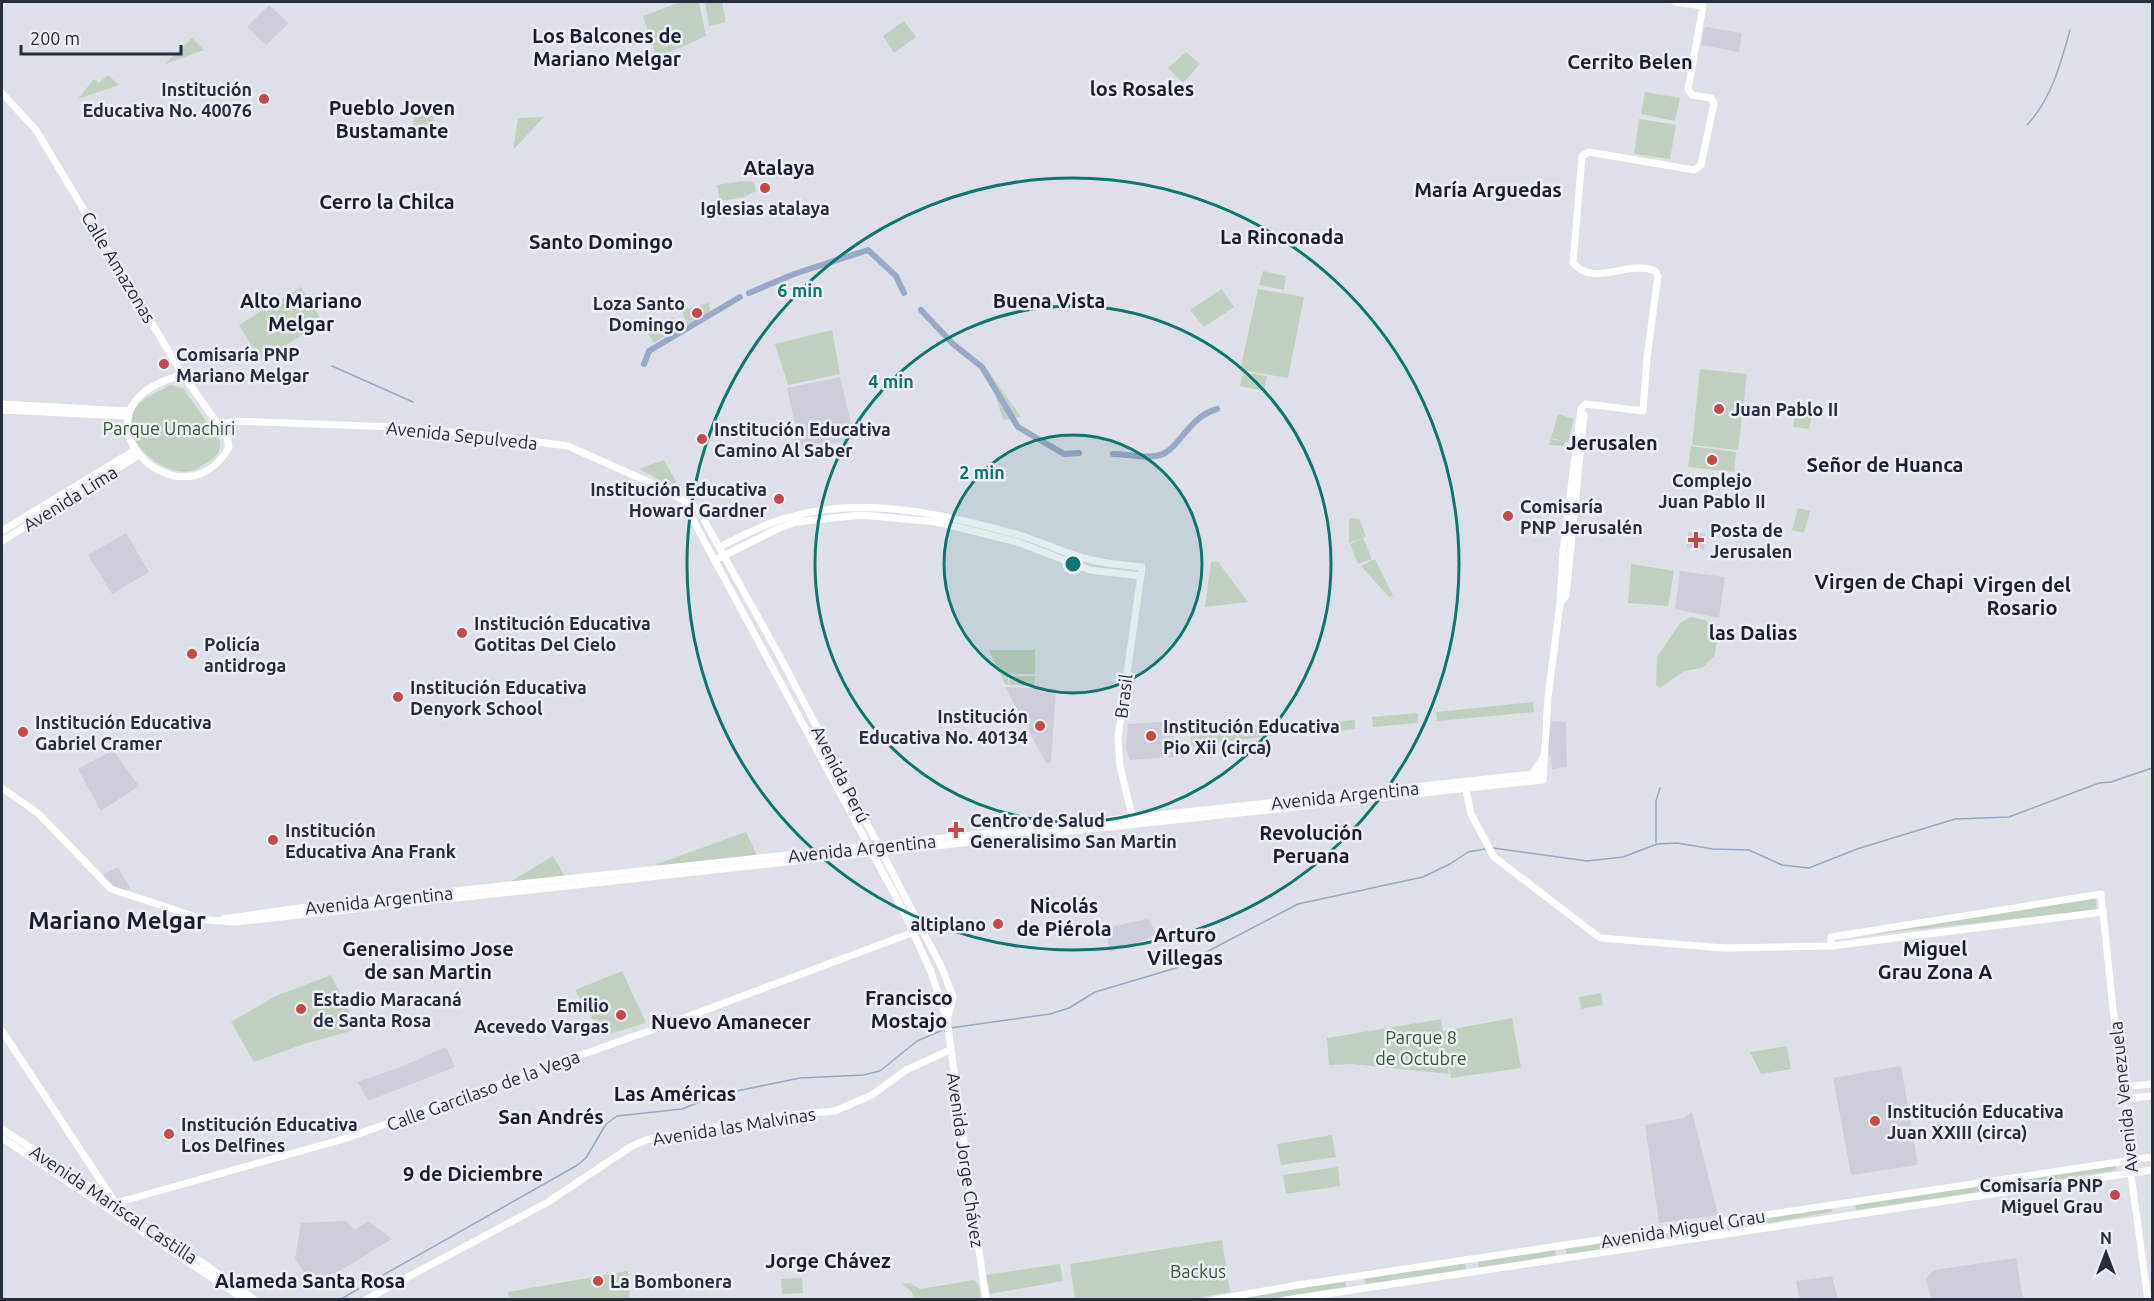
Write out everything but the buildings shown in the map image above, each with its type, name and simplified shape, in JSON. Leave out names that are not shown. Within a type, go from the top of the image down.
[{"type":"street","points":[[1531,778],[1544,756],[1548,697],[1560,604],[1566,596],[1586,404],[1643,411],[1647,357],[1658,276],[1655,271],[1644,268],[1594,274],[1582,271],[1573,263],[1582,156],[1589,152],[1698,169],[1713,103],[1711,98],[1692,95],[1688,89],[1703,6],[1675,2]]},
{"type":"street","name":"Calle Amazonas","points":[[2,93],[36,130],[183,375],[220,425],[229,447],[218,462],[186,478],[162,472],[137,453]]},
{"type":"street","points":[[137,453],[127,427],[128,414],[139,396],[164,380],[183,375]]},
{"type":"street","points":[[2,404],[128,414]]},
{"type":"street","points":[[2,410],[128,414]]},
{"type":"street","name":"Avenida Sepulveda","points":[[220,425],[234,421],[394,427],[484,435],[568,447],[660,487],[690,506]]},
{"type":"street","name":"Avenida Lima","points":[[2,531],[137,453]]},
{"type":"street","name":"Avenida Lima","points":[[2,541],[137,453]]},
{"type":"street","name":"Avenida Perú","points":[[690,506],[698,509],[790,675],[922,929],[953,997],[947,1021],[931,972],[913,933],[690,514],[690,506]]},
{"type":"street","name":"Brasil","points":[[719,547],[773,522],[796,515],[833,509],[867,509],[916,512],[958,519],[1020,536],[1090,560],[1142,567],[1118,738],[1120,766],[1133,821]]},
{"type":"street","points":[[715,560],[796,522],[861,515],[937,522],[1017,542],[1090,570],[1141,576]]},
{"type":"street","points":[[701,535],[709,530]]},
{"type":"street","name":"Avenida Argentina","points":[[2,788],[39,814],[111,889],[206,920],[235,922],[1531,778],[1543,776],[1544,756]]},
{"type":"street","points":[[1465,785],[1471,814],[1494,857],[1600,938],[1724,948],[1832,946],[2103,912]]},
{"type":"street","name":"Avenida Venezuela","points":[[1832,946],[1831,937],[2101,894],[2123,1087],[2128,1160],[2148,1299]]},
{"type":"street","name":"Calle Garcilaso de la Vega","points":[[105,1206],[344,1139],[660,1027],[922,929]]},
{"type":"street","name":"Avenida Jorge Chávez","points":[[947,1021],[986,1299]]},
{"type":"street","points":[[2,1031],[116,1203]]},
{"type":"street","name":"Avenida las Malvinas","points":[[365,1299],[548,1202],[632,1146],[646,1140],[781,1116],[835,1111],[872,1095],[906,1070],[950,1050]]},
{"type":"street","points":[[2123,1087],[2152,1084]]},
{"type":"street","points":[[2124,1099],[2152,1096]]},
{"type":"street","name":"Avenida Mariscal Castilla","points":[[2,1130],[116,1203],[255,1299]]},
{"type":"street","name":"Avenida Mariscal Castilla","points":[[2,1138],[245,1299]]},
{"type":"street","name":"Avenida Miguel Grau","points":[[1214,1299],[2152,1157]]},
{"type":"street","name":"Avenida Miguel Grau","points":[[1286,1299],[2152,1170]]},
{"type":"shaded area","points":[[269,5],[289,23],[266,45],[247,27]]},
{"type":"shaded area","points":[[1705,27],[1742,33],[1739,52],[1701,45]]},
{"type":"shaded area","points":[[840,377],[855,439],[801,449],[787,388]]},
{"type":"shaded area","name":"Posta de Jerusalen","points":[[1688,532],[1706,533],[1704,550],[1687,547]]},
{"type":"shaded area","points":[[126,533],[149,572],[112,594],[88,555]]},
{"type":"shaded area","points":[[1680,571],[1725,577],[1719,618],[1675,609]]},
{"type":"shaded area","name":"Institución Educativa No. 40134","points":[[1005,687],[1056,689],[1051,763],[1046,763]]},
{"type":"shaded area","name":"Institución Educativa Pio Xii (circa)","points":[[1175,721],[1173,757],[1130,760],[1126,748],[1128,724]]},
{"type":"shaded area","points":[[1551,721],[1566,722],[1567,767],[1552,769],[1551,756],[1547,755]]},
{"type":"shaded area","points":[[113,750],[139,786],[101,811],[78,769]]},
{"type":"shaded area","points":[[118,867],[130,888],[127,891],[108,884],[102,875]]},
{"type":"shaded area","points":[[1148,919],[1158,935],[1110,952],[1105,928]]},
{"type":"shaded area","points":[[446,1047],[455,1067],[368,1101],[358,1082]]},
{"type":"shaded area","name":"Institución Educativa Juan XXIII (circa)","points":[[1901,1066],[1918,1165],[1851,1175],[1833,1078]]},
{"type":"shaded area","points":[[1692,1112],[1718,1215],[1659,1223],[1645,1125],[1683,1118]]},
{"type":"shaded area","points":[[346,1221],[354,1230],[368,1221],[392,1239],[313,1287],[295,1258],[301,1223]]},
{"type":"shaded area","points":[[2016,1258],[2023,1299],[1931,1299],[1926,1279],[1934,1270]]},
{"type":"shaded area","points":[[1832,1276],[1838,1299],[1799,1299],[1796,1281]]},
{"type":"green space","points":[[680,2],[699,2],[706,36],[657,58],[643,16]]},
{"type":"green space","points":[[705,2],[722,2],[726,22],[709,26]]},
{"type":"green space","points":[[904,21],[916,37],[894,53],[883,36]]},
{"type":"green space","points":[[192,38],[204,50],[165,64]]},
{"type":"green space","points":[[1186,52],[1200,64],[1183,83],[1168,68]]},
{"type":"green space","points":[[108,75],[119,85],[78,99],[94,79],[99,83]]},
{"type":"green space","points":[[1645,92],[1680,98],[1675,121],[1641,114]]},
{"type":"green space","points":[[415,109],[434,113],[432,138],[412,133]]},
{"type":"green space","points":[[544,117],[513,150],[518,118]]},
{"type":"green space","points":[[1639,119],[1676,125],[1670,159],[1634,154]]},
{"type":"green space","points":[[742,181],[754,182],[756,191],[746,196],[744,190],[745,197],[720,201],[717,185]]},
{"type":"green space","points":[[1263,271],[1286,276],[1284,290],[1259,285]]},
{"type":"green space","points":[[301,287],[323,322],[261,361],[239,325]]},
{"type":"green space","points":[[1222,289],[1234,307],[1204,327],[1190,310]]},
{"type":"green space","points":[[1258,289],[1304,297],[1288,378],[1240,370]]},
{"type":"green space","name":"Loza Santo Domingo","points":[[709,303],[711,317],[687,325],[682,310]]},
{"type":"green space","points":[[673,317],[679,327],[654,343],[647,332]]},
{"type":"green space","points":[[832,330],[840,374],[788,385],[775,344]]},
{"type":"green space","points":[[987,369],[1021,417],[1003,420]]},
{"type":"green space","name":"Juan Pablo II","points":[[1700,369],[1747,374],[1738,450],[1692,445]]},
{"type":"green space","points":[[1243,372],[1267,376],[1264,391],[1240,386]]},
{"type":"green space","name":"Parque Umachiri","points":[[170,385],[183,388],[220,441],[220,449],[215,457],[192,471],[179,471],[157,463],[139,446],[133,435],[131,424],[136,408],[144,400]]},
{"type":"green space","points":[[1797,403],[1814,405],[1809,429],[1793,427]]},
{"type":"green space","points":[[1558,414],[1574,419],[1568,442],[1565,441],[1564,446],[1549,445],[1550,439],[1563,441],[1551,438]]},
{"type":"green space","name":"Complejo Juan Pablo II","points":[[1691,446],[1736,452],[1734,472],[1688,467]]},
{"type":"green space","points":[[664,460],[682,492],[639,469]]},
{"type":"green space","points":[[1798,508],[1810,511],[1804,533],[1792,530]]},
{"type":"green space","points":[[1349,518],[1359,519],[1366,536],[1349,543]]},
{"type":"green space","points":[[1363,538],[1372,559],[1358,564],[1350,544]]},
{"type":"green space","points":[[1375,559],[1393,596],[1389,597],[1361,566]]},
{"type":"green space","points":[[1211,562],[1218,562],[1248,602],[1205,607]]},
{"type":"green space","points":[[1631,564],[1674,571],[1668,606],[1628,603]]},
{"type":"green space","points":[[1691,617],[1705,620],[1713,628],[1717,639],[1715,655],[1702,668],[1684,671],[1660,688],[1656,685],[1657,657],[1680,623]]},
{"type":"green space","points":[[989,650],[1035,650],[1035,674],[1008,674],[1008,685],[1005,684]]},
{"type":"green space","points":[[1010,676],[1035,676],[1034,686],[1009,685]]},
{"type":"green space","points":[[1533,702],[1534,712],[1437,721],[1436,712]]},
{"type":"green space","points":[[1418,713],[1418,723],[1373,727],[1372,717]]},
{"type":"green space","points":[[1355,720],[1355,729],[1319,733],[1317,723]]},
{"type":"green space","points":[[1302,724],[1302,732],[1192,746],[1191,737]]},
{"type":"green space","points":[[746,832],[757,856],[657,868],[657,864]]},
{"type":"green space","points":[[553,856],[566,878],[508,883]]},
{"type":"green space","points":[[2095,898],[2097,910],[1838,938]]},
{"type":"green space","points":[[622,971],[646,1023],[603,1036],[575,990]]},
{"type":"green space","name":"Estadio Maracaná de Santa Rosa","points":[[331,975],[358,1029],[304,1044],[254,1062],[231,1022],[276,996]]},
{"type":"green space","points":[[1601,993],[1603,1005],[1581,1009],[1579,997]]},
{"type":"green space","name":"Parque 8 de Octubre","points":[[1512,1018],[1521,1068],[1451,1078],[1447,1059],[1449,1074],[1352,1064],[1329,1065],[1327,1038],[1441,1019],[1443,1031]]},
{"type":"green space","points":[[1787,1046],[1791,1069],[1761,1074],[1750,1052]]},
{"type":"green space","points":[[1332,1135],[1336,1157],[1281,1165],[1277,1144]]},
{"type":"green space","points":[[2115,1164],[2116,1170],[2018,1186],[2017,1180]]},
{"type":"green space","points":[[1338,1167],[1340,1186],[1286,1194],[1283,1175]]},
{"type":"green space","points":[[1997,1182],[1998,1189],[1856,1210],[1855,1204]]},
{"type":"green space","points":[[1831,1206],[1832,1212],[1734,1229],[1733,1222]]},
{"type":"green space","points":[[1714,1225],[1715,1231],[1567,1255],[1566,1249]]},
{"type":"green space","name":"Backus","points":[[1222,1240],[1230,1292],[1191,1299],[1075,1299],[1070,1264]]},
{"type":"green space","points":[[1555,1250],[1556,1256],[1479,1268],[1478,1262]]},
{"type":"green space","points":[[1465,1263],[1466,1269],[1366,1284],[1364,1277]]},
{"type":"green space","points":[[1060,1264],[1063,1281],[990,1294],[986,1275]]},
{"type":"green space","name":"La Bombonera","points":[[628,1271],[630,1299],[509,1299],[508,1292]]},
{"type":"green space","points":[[802,1278],[803,1293],[782,1294],[781,1279]]},
{"type":"green space","points":[[974,1280],[979,1286],[981,1299],[914,1299],[912,1292],[902,1284],[909,1283],[920,1289]]},
{"type":"green space","points":[[1345,1281],[1346,1287],[1268,1299],[1247,1299],[1247,1297]]},
{"type":"waterway","points":[[2027,125],[2049,93],[2070,30]]},
{"type":"waterway","points":[[749,293],[794,274],[868,250],[896,276],[904,293]]},
{"type":"waterway","points":[[644,364],[649,351],[740,297]]},
{"type":"waterway","points":[[921,310],[953,344],[982,367],[1018,427],[1064,454],[1079,453]]},
{"type":"waterway","points":[[332,366],[413,402]]},
{"type":"waterway","points":[[1113,454],[1145,457],[1163,454],[1177,443],[1197,420],[1217,409]]},
{"type":"waterway","points":[[1493,848],[1587,861],[1623,857],[1657,844],[1677,843],[1713,849],[1749,850],[1782,865],[1809,868],[1857,849],[1955,819],[2009,817],[2099,783],[2111,782],[2152,768]]},
{"type":"waterway","points":[[1656,843],[1656,801],[1660,788]]},
{"type":"waterway","points":[[950,1028],[1050,1014],[1069,1008],[1095,992],[1176,968],[1298,904],[1423,877],[1468,852],[1485,849]]},
{"type":"waterway","points":[[339,1300],[576,1166],[586,1158],[606,1124],[617,1116],[682,1109],[717,1095],[800,1078],[863,1075],[880,1071],[917,1041],[945,1029]]},
{"type":"place","name":"Institución Educativa No. 40076","points":[[264,99]]},
{"type":"place","name":"Iglesias atalaya","points":[[765,188]]},
{"type":"place","name":"Loza Santo Domingo","points":[[697,313]]},
{"type":"place","name":"Comisaría PNP Mariano Melgar","points":[[164,364]]},
{"type":"place","name":"Juan Pablo II","points":[[1719,409]]},
{"type":"place","name":"Institución Educativa Camino Al Saber","points":[[702,439]]},
{"type":"place","name":"Complejo Juan Pablo II","points":[[1712,460]]},
{"type":"place","name":"Institución Educativa Howard Gardner","points":[[779,499]]},
{"type":"place","name":"Comisaría PNP Jerusalén","points":[[1508,516]]},
{"type":"place","name":"Posta de Jerusalen","points":[[1696,540]]},
{"type":"place","name":"Institución Educativa Gotitas Del Cielo","points":[[462,633]]},
{"type":"place","name":"Policía antidroga","points":[[192,654]]},
{"type":"place","name":"Institución Educativa Denyork School","points":[[398,697]]},
{"type":"place","name":"Institución Educativa No. 40134","points":[[1040,726]]},
{"type":"place","name":"Institución Educativa Gabriel Cramer","points":[[23,732]]},
{"type":"place","name":"Institución Educativa Pio Xii (circa)","points":[[1151,736]]},
{"type":"place","name":"Centro de Salud Generalisimo San Martin","points":[[956,830]]},
{"type":"place","name":"Institución Educativa Ana Frank","points":[[273,840]]},
{"type":"place","name":"altiplano","points":[[998,924]]},
{"type":"place","name":"Estadio Maracaná de Santa Rosa","points":[[301,1009]]},
{"type":"place","name":"Emilio Acevedo Vargas","points":[[621,1015]]},
{"type":"place","name":"Institución Educativa Juan XXIII (circa)","points":[[1875,1121]]},
{"type":"place","name":"Institución Educativa Los Delfines","points":[[169,1134]]},
{"type":"place","name":"Comisaría PNP Miguel Grau","points":[[2115,1195]]},
{"type":"place","name":"La Bombonera","points":[[598,1281]]},
{"type":"district","name":"Los Balcones de Mariano Melgar","points":[[607,46]]},
{"type":"district","name":"Cerrito Belen","points":[[1630,61]]},
{"type":"district","name":"los Rosales","points":[[1142,88]]},
{"type":"district","name":"Pueblo Joven Bustamante","points":[[392,118]]},
{"type":"district","name":"Atalaya","points":[[779,167]]},
{"type":"district","name":"María Arguedas","points":[[1488,189]]},
{"type":"district","name":"Cerro la Chilca","points":[[387,201]]},
{"type":"district","name":"La Rinconada","points":[[1282,236]]},
{"type":"district","name":"Santo Domingo","points":[[601,241]]},
{"type":"district","name":"Buena Vista","points":[[1049,300]]},
{"type":"district","name":"Alto Mariano Melgar","points":[[301,312]]},
{"type":"district","name":"Jerusalen","points":[[1612,442]]},
{"type":"district","name":"Señor de Huanca","points":[[1885,464]]},
{"type":"district","name":"Virgen de Chapi","points":[[1889,581]]},
{"type":"district","name":"Virgen del Rosario","points":[[2022,596]]},
{"type":"district","name":"las Dalias","points":[[1753,632]]},
{"type":"district","name":"Revolución Peruana","points":[[1311,844]]},
{"type":"district","name":"Nicolás de Piérola","points":[[1064,916]]},
{"type":"district","name":"Mariano Melgar","points":[[117,920]]},
{"type":"district","name":"Arturo Villegas","points":[[1185,946]]},
{"type":"district","name":"Generalisimo Jose de san Martin","points":[[428,960]]},
{"type":"district","name":"Miguel Grau Zona A","points":[[1935,960]]},
{"type":"district","name":"Francisco Mostajo","points":[[909,1008]]},
{"type":"district","name":"Nuevo Amanecer","points":[[731,1021]]},
{"type":"district","name":"Las Américas","points":[[675,1093]]},
{"type":"district","name":"San Andrés","points":[[551,1116]]},
{"type":"district","name":"9 de Diciembre","points":[[473,1173]]},
{"type":"district","name":"Jorge Chávez","points":[[828,1260]]},
{"type":"district","name":"Alameda Santa Rosa","points":[[310,1280]]}]
